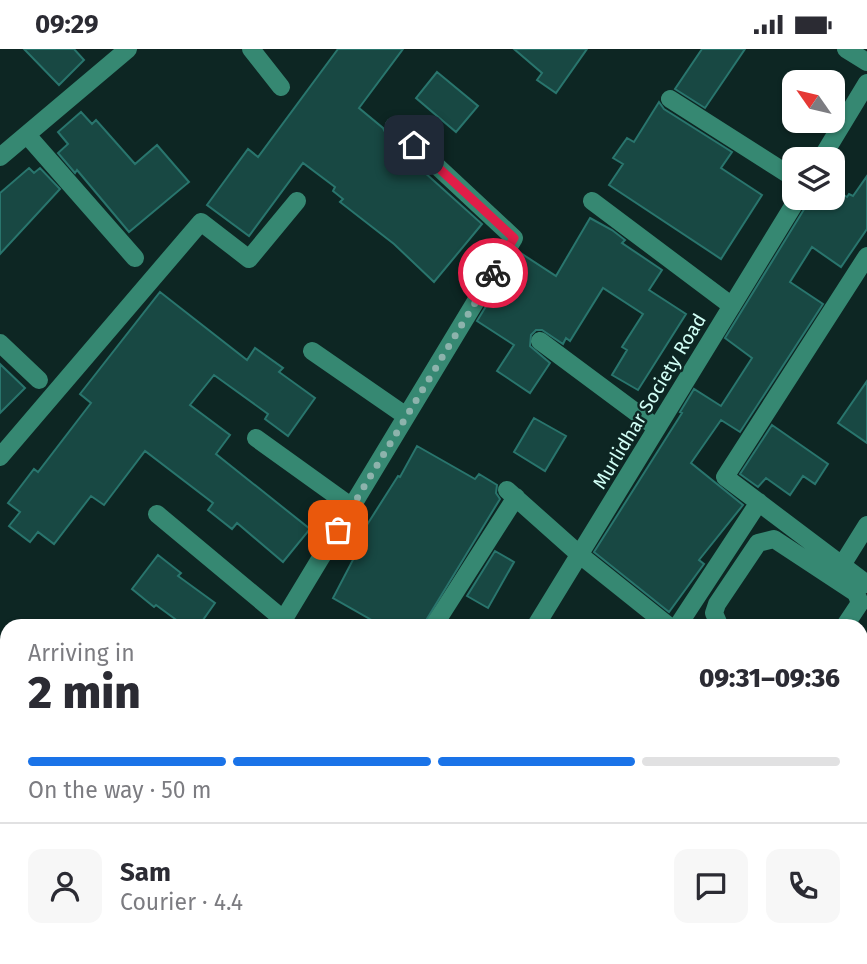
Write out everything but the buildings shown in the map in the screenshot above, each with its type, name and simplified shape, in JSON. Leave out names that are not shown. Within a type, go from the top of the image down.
[{"type":"street","points":[[0,157],[128,49]]},
{"type":"street","points":[[251,49],[281,87]]},
{"type":"street","points":[[846,49],[867,62]]},
{"type":"street","points":[[828,147],[867,83]]},
{"type":"street","points":[[670,99],[782,170]]},
{"type":"street","points":[[284,619],[514,238],[394,126]]},
{"type":"street","points":[[27,135],[135,258]]},
{"type":"street","points":[[0,457],[201,222],[249,259],[297,201]]},
{"type":"street","points":[[592,201],[732,306]]},
{"type":"street","name":"Murlidhar Society Road","points":[[540,619],[791,210]]},
{"type":"street","points":[[867,256],[725,477],[867,584]]},
{"type":"street","points":[[540,341],[657,428]]},
{"type":"street","points":[[0,343],[39,380]]},
{"type":"street","points":[[312,351],[406,416]]},
{"type":"street","points":[[256,438],[352,507]]},
{"type":"street","points":[[438,619],[511,494],[580,555],[660,619]]},
{"type":"street","points":[[682,619],[760,502]]},
{"type":"street","points":[[157,514],[277,619]]},
{"type":"street","points":[[842,565],[867,525]]},
{"type":"street","points":[[717,619],[714,613],[717,604],[758,543],[774,539],[856,593],[860,603],[849,619]]},
{"type":"street","points":[[722,558],[741,568]]},
{"type":"way so far","points":[[338,530],[493,273]]},
{"type":"route","points":[[414,145],[514,238],[493,273]]}]
